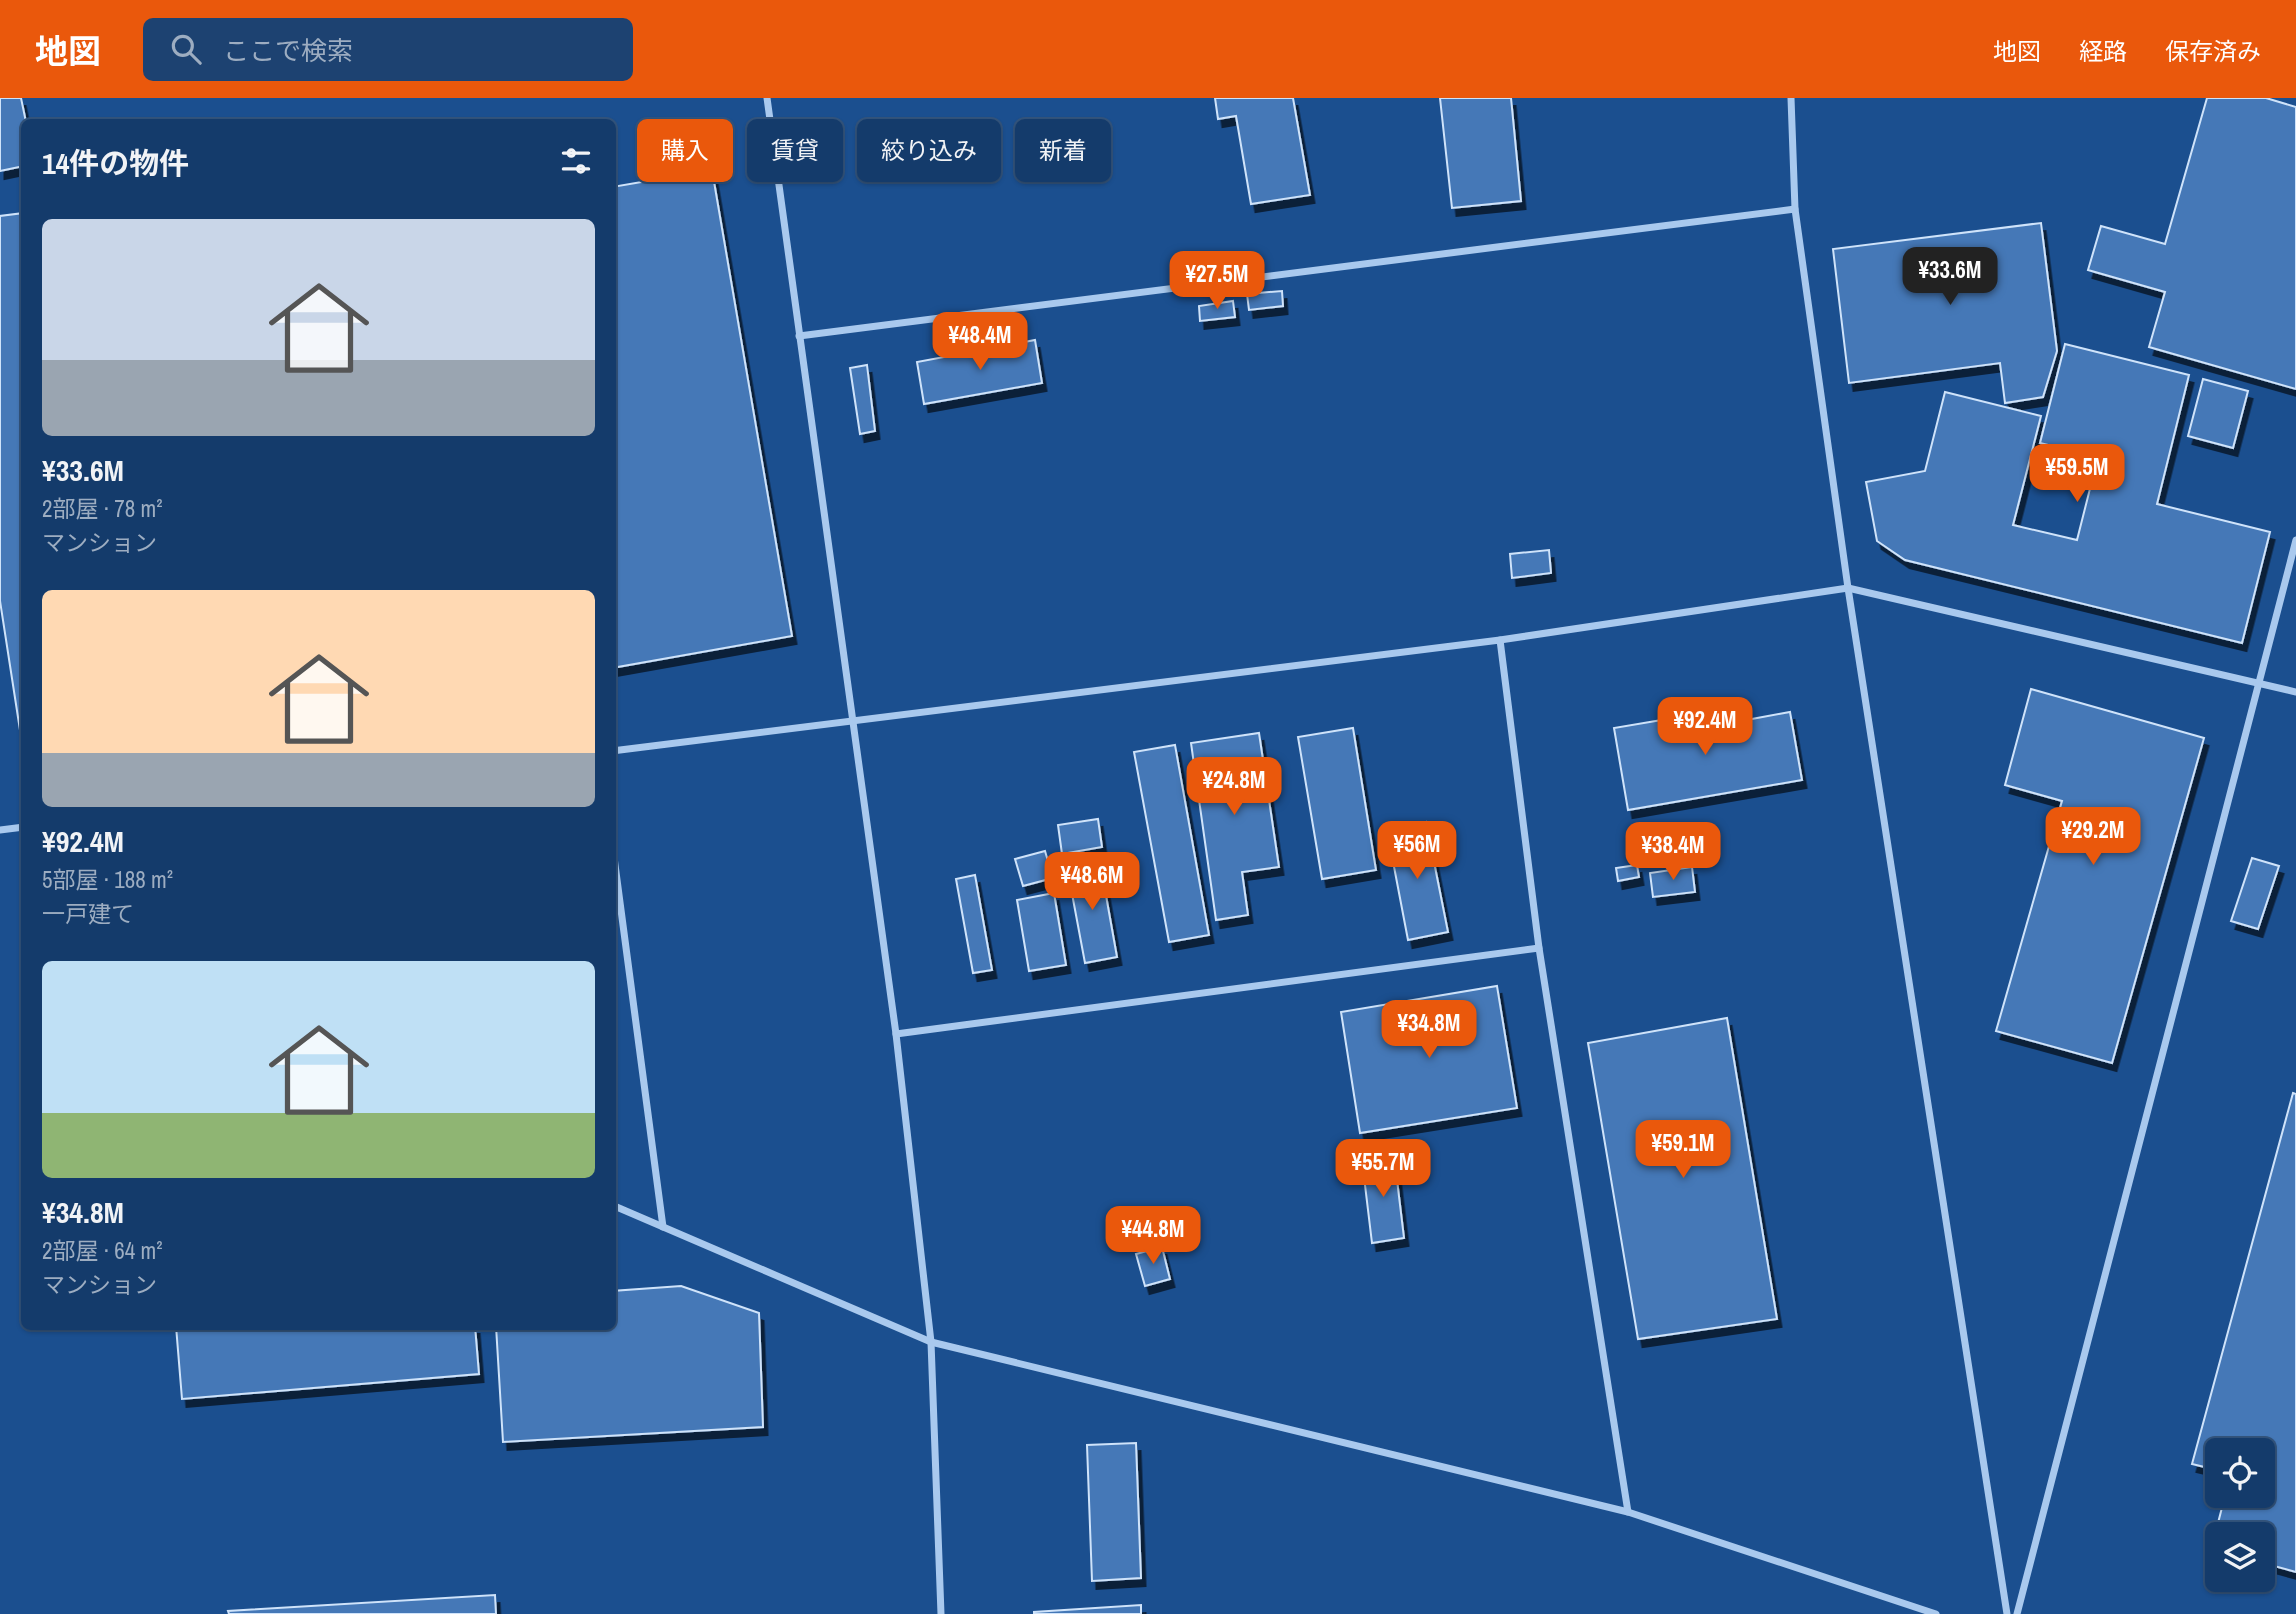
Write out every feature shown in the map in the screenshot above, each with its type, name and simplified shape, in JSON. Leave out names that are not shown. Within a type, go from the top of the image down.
[{"type":"street","points":[[767,98],[855,720],[896,1034],[931,1342],[941,1614]]},
{"type":"street","points":[[1791,98],[1795,209],[1848,588],[2007,1614]]},
{"type":"street","points":[[799,336],[1795,209]]},
{"type":"street","points":[[2017,1614],[2296,540]]},
{"type":"street","points":[[616,750],[1500,640],[1848,588],[2296,692]]},
{"type":"street","points":[[1500,640],[1539,948],[1628,1512]]},
{"type":"street","points":[[0,830],[21,827]]},
{"type":"street","points":[[616,872],[663,1227]]},
{"type":"street","points":[[896,1034],[1539,948]]},
{"type":"street","points":[[616,1207],[931,1342],[1628,1512],[1936,1614]]},
{"type":"building","points":[[0,98],[21,98],[25,119],[21,119],[21,167],[0,171]]},
{"type":"building","points":[[1215,98],[1293,98],[1310,195],[1251,204],[1236,116],[1218,119]]},
{"type":"building","points":[[1440,98],[1511,98],[1521,201],[1452,208]]},
{"type":"building","points":[[2207,98],[2266,98],[2296,107],[2296,389],[2149,347],[2165,292],[2088,270],[2101,226],[2165,244]]},
{"type":"building","points":[[641,182],[714,182],[792,636],[616,667],[616,186]]},
{"type":"building","points":[[21,213],[21,737],[0,601],[0,216]]},
{"type":"building","points":[[2041,223],[2057,351],[2043,397],[2005,403],[2000,363],[1849,383],[1833,249]]},
{"type":"building","points":[[1282,291],[1283,306],[1249,310],[1247,294]]},
{"type":"building","points":[[1233,301],[1235,317],[1200,321],[1199,306]]},
{"type":"building","points":[[1035,340],[1042,383],[924,404],[917,362]]},
{"type":"building","points":[[2065,344],[2189,375],[2157,504],[2270,532],[2242,643],[1905,560],[1877,541],[1866,482],[1925,471],[1945,392],[2041,416],[2013,525],[2077,540],[2098,457],[2040,443]]},
{"type":"building","points":[[867,365],[875,431],[860,434],[850,368]]},
{"type":"building","points":[[2203,379],[2248,391],[2233,448],[2188,436]]},
{"type":"building","points":[[1549,550],[1551,573],[1512,578],[1510,554]]},
{"type":"building","points":[[2031,689],[2204,738],[2112,1063],[1996,1031],[2062,801],[2005,785]]},
{"type":"building","points":[[1727,709],[1730,723],[1790,712],[1802,780],[1628,810],[1614,728]]},
{"type":"building","points":[[1353,728],[1376,870],[1322,879],[1298,737]]},
{"type":"building","points":[[1259,733],[1279,867],[1242,872],[1248,915],[1216,920],[1191,743]]},
{"type":"building","points":[[1175,745],[1209,935],[1169,942],[1134,752]]},
{"type":"building","points":[[1098,819],[1102,847],[1062,854],[1058,825]]},
{"type":"building","points":[[1426,822],[1448,932],[1408,940],[1387,830]]},
{"type":"building","points":[[1045,851],[1053,878],[1023,886],[1015,859]]},
{"type":"building","points":[[2252,858],[2279,866],[2258,929],[2231,921]]},
{"type":"building","points":[[1100,862],[1117,957],[1085,963],[1067,867]]},
{"type":"building","points":[[1637,865],[1639,877],[1618,881],[1616,868]]},
{"type":"building","points":[[1692,867],[1695,892],[1653,897],[1650,873]]},
{"type":"building","points":[[975,875],[992,970],[973,973],[956,879]]},
{"type":"building","points":[[1054,893],[1066,965],[1029,971],[1017,900]]},
{"type":"building","points":[[1497,986],[1517,1108],[1360,1133],[1341,1012]]},
{"type":"building","points":[[1727,1018],[1777,1319],[1638,1339],[1588,1043]]},
{"type":"building","points":[[2293,1093],[2296,1094],[2296,1572],[2275,1566],[2275,1522],[2218,1522],[2222,1508],[2275,1508],[2275,1438],[2205,1438],[2205,1467],[2192,1464]]},
{"type":"building","points":[[1394,1155],[1404,1238],[1372,1243],[1362,1160]]},
{"type":"building","points":[[1162,1247],[1170,1279],[1145,1286],[1136,1254]]},
{"type":"building","points":[[681,1286],[759,1313],[763,1427],[503,1442],[496,1330],[616,1330],[616,1291]]},
{"type":"building","points":[[176,1330],[475,1330],[479,1374],[182,1399]]},
{"type":"building","points":[[1136,1443],[1141,1578],[1092,1581],[1087,1445]]},
{"type":"building","points":[[495,1595],[496,1614],[229,1614],[228,1611]]},
{"type":"building","points":[[1141,1605],[1141,1614],[1034,1614],[1034,1612]]}]
